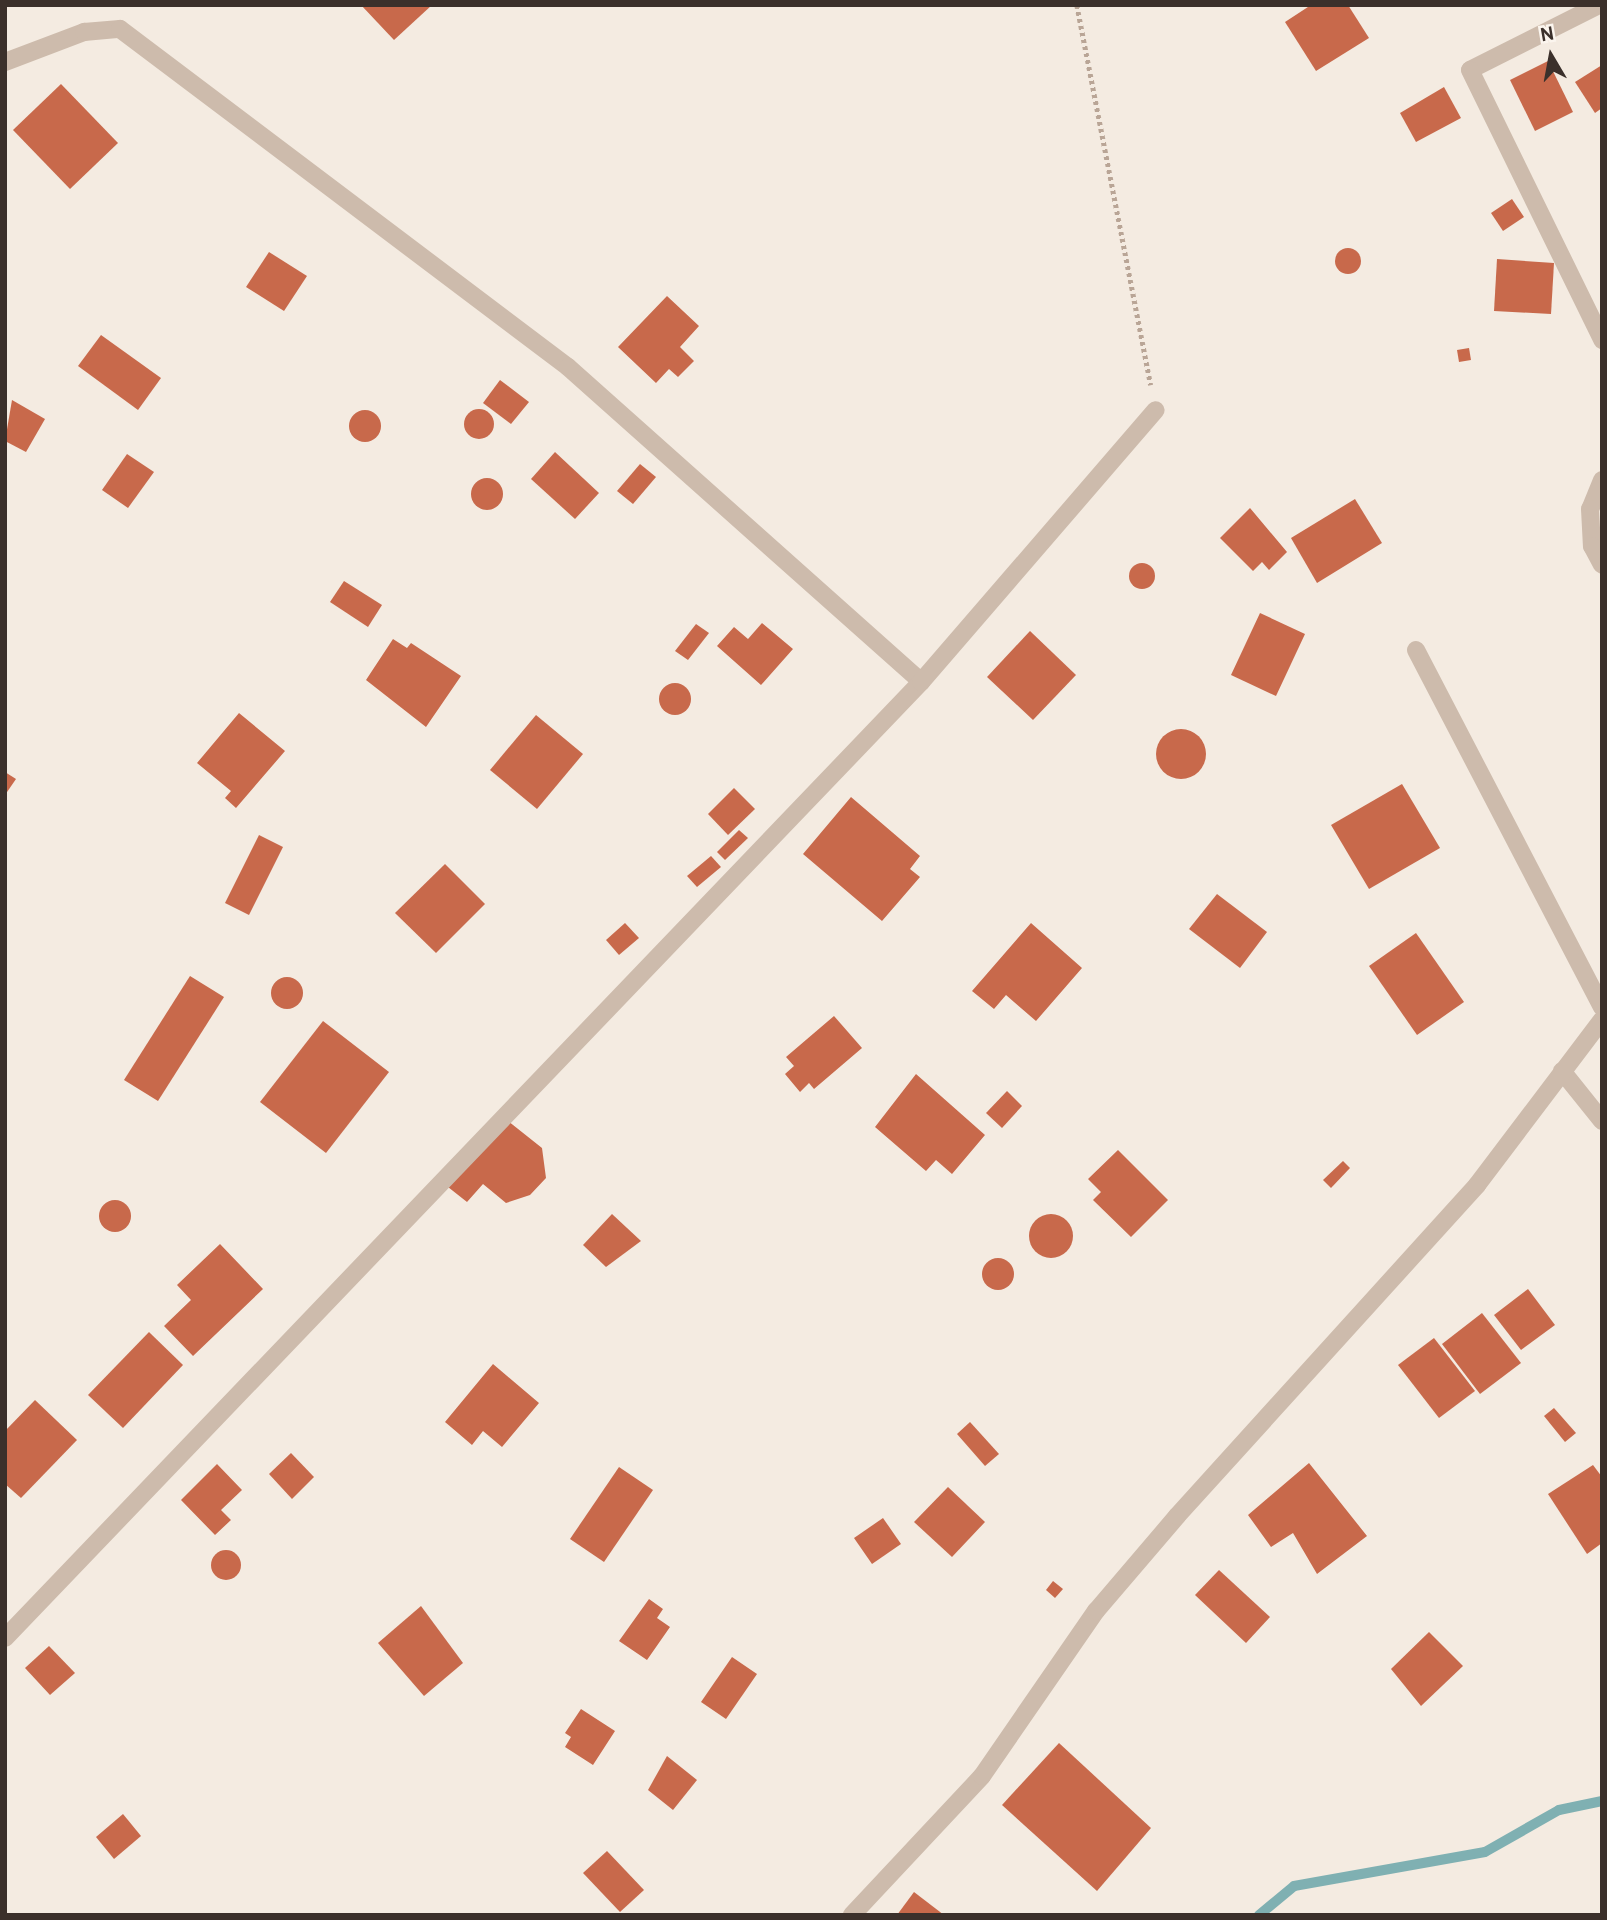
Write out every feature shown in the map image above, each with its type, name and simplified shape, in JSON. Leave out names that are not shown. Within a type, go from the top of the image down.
[{"type":"street","points":[[1599,5],[1470,70],[1602,340]]},
{"type":"street","points":[[5,62],[84,32],[120,29],[568,367],[921,682]]},
{"type":"street","points":[[5,1638],[921,682],[1156,410]]},
{"type":"street","points":[[1602,480],[1590,509],[1592,546],[1602,565]]},
{"type":"street","points":[[1416,650],[1602,1007]]},
{"type":"street","points":[[852,1915],[982,1776],[1096,1611],[1398,1279],[1602,1020]]},
{"type":"street","points":[[1562,1071],[1602,1121]]},
{"type":"path","points":[[1077,5],[1156,410]]},
{"type":"building","points":[[361,5],[432,5],[394,40]]},
{"type":"building","points":[[1311,5],[1348,5],[1369,38],[1316,71],[1285,22]]},
{"type":"building","points":[[1548,61],[1573,112],[1535,131],[1510,80]]},
{"type":"building","points":[[1602,65],[1602,108],[1595,113],[1575,82]]},
{"type":"building","points":[[61,84],[118,143],[70,189],[13,130]]},
{"type":"building","points":[[1444,87],[1461,118],[1416,142],[1400,113]]},
{"type":"building","points":[[1512,199],[1524,217],[1503,231],[1491,213]]},
{"type":"building","points":[[1348,248],[1357,252],[1361,261],[1357,270],[1348,274],[1339,270],[1335,261],[1339,252]]},
{"type":"building","points":[[269,252],[307,276],[284,311],[246,287]]},
{"type":"building","points":[[1497,259],[1554,263],[1551,314],[1494,311]]},
{"type":"building","points":[[667,296],[699,326],[680,347],[694,361],[678,377],[669,369],[656,383],[618,347]]},
{"type":"building","points":[[101,335],[161,378],[138,410],[78,366]]},
{"type":"building","points":[[1469,348],[1471,360],[1459,362],[1457,350]]},
{"type":"building","points":[[500,380],[529,402],[511,424],[483,403]]},
{"type":"building","points":[[12,400],[45,419],[26,452],[5,441]]},
{"type":"building","points":[[479,409],[489,414],[494,424],[489,434],[479,439],[469,434],[464,424],[469,414]]},
{"type":"building","points":[[365,410],[376,415],[381,426],[376,437],[365,442],[354,437],[349,426],[354,415]]},
{"type":"building","points":[[555,452],[599,493],[575,519],[531,479]]},
{"type":"building","points":[[127,454],[154,472],[128,508],[102,490]]},
{"type":"building","points":[[640,464],[656,477],[633,504],[617,491]]},
{"type":"building","points":[[487,478],[498,483],[503,494],[498,505],[487,510],[476,505],[471,494],[476,483]]},
{"type":"building","points":[[1355,499],[1382,543],[1317,583],[1291,538]]},
{"type":"building","points":[[1250,508],[1287,552],[1269,570],[1262,562],[1253,571],[1220,538]]},
{"type":"building","points":[[1142,563],[1151,567],[1155,576],[1151,585],[1142,589],[1133,585],[1129,576],[1133,567]]},
{"type":"building","points":[[344,581],[382,605],[368,627],[330,602]]},
{"type":"building","points":[[1260,613],[1305,634],[1276,696],[1231,675]]},
{"type":"building","points":[[762,623],[793,649],[761,685],[717,646],[734,627],[748,639]]},
{"type":"building","points":[[696,624],[709,633],[688,660],[675,651]]},
{"type":"building","points":[[1030,631],[1076,675],[1033,720],[987,677]]},
{"type":"building","points":[[393,639],[407,648],[411,643],[461,676],[426,727],[366,680]]},
{"type":"building","points":[[675,683],[686,688],[691,699],[686,710],[675,715],[664,710],[659,699],[664,688]]},
{"type":"building","points":[[239,713],[285,751],[236,808],[225,798],[231,791],[197,763]]},
{"type":"building","points":[[536,715],[583,754],[537,809],[490,770]]},
{"type":"building","points":[[1181,729],[1198,737],[1206,754],[1198,771],[1181,779],[1164,771],[1156,754],[1164,737]]},
{"type":"building","points":[[5,772],[16,779],[5,795]]},
{"type":"building","points":[[1402,784],[1440,848],[1369,889],[1331,825]]},
{"type":"building","points":[[734,788],[755,809],[728,835],[708,814]]},
{"type":"building","points":[[851,797],[920,856],[910,869],[920,877],[882,921],[803,854]]},
{"type":"building","points":[[739,830],[748,838],[725,860],[717,852]]},
{"type":"building","points":[[259,835],[283,847],[249,915],[225,903]]},
{"type":"building","points":[[711,856],[721,867],[697,887],[687,876]]},
{"type":"building","points":[[445,864],[485,904],[436,953],[395,913]]},
{"type":"building","points":[[1217,894],[1267,932],[1240,968],[1189,929]]},
{"type":"building","points":[[625,923],[639,938],[619,955],[606,940]]},
{"type":"building","points":[[1031,923],[1082,968],[1036,1021],[1006,995],[994,1009],[972,991]]},
{"type":"building","points":[[1416,933],[1464,1002],[1417,1035],[1369,966]]},
{"type":"building","points":[[190,976],[224,997],[158,1101],[124,1080]]},
{"type":"building","points":[[287,977],[298,982],[303,993],[298,1004],[287,1009],[276,1004],[271,993],[276,982]]},
{"type":"building","points":[[834,1016],[862,1048],[814,1089],[809,1083],[800,1092],[785,1074],[794,1066],[786,1057]]},
{"type":"building","points":[[323,1021],[389,1072],[326,1153],[260,1102]]},
{"type":"building","points":[[916,1074],[985,1135],[952,1174],[936,1160],[926,1171],[875,1127]]},
{"type":"building","points":[[1007,1091],[1022,1106],[1002,1128],[986,1113]]},
{"type":"building","points":[[508,1121],[542,1148],[546,1178],[530,1195],[506,1203],[483,1184],[467,1202],[448,1187]]},
{"type":"building","points":[[1118,1150],[1168,1200],[1131,1237],[1093,1200],[1101,1192],[1088,1179]]},
{"type":"building","points":[[1343,1161],[1350,1168],[1331,1188],[1323,1180]]},
{"type":"building","points":[[115,1200],[126,1205],[131,1216],[126,1227],[115,1232],[104,1227],[99,1216],[104,1205]]},
{"type":"building","points":[[612,1214],[641,1241],[606,1267],[583,1245]]},
{"type":"building","points":[[1051,1214],[1066,1221],[1073,1236],[1066,1251],[1051,1258],[1036,1251],[1029,1236],[1036,1221]]},
{"type":"building","points":[[220,1244],[263,1289],[193,1356],[164,1326],[191,1300],[177,1285]]},
{"type":"building","points":[[998,1258],[1009,1263],[1014,1274],[1009,1285],[998,1290],[987,1285],[982,1274],[987,1263]]},
{"type":"building","points":[[1528,1289],[1555,1325],[1521,1350],[1494,1315]]},
{"type":"building","points":[[1482,1313],[1521,1363],[1480,1394],[1442,1344]]},
{"type":"building","points":[[149,1332],[183,1365],[123,1428],[88,1395]]},
{"type":"building","points":[[1434,1338],[1475,1391],[1439,1418],[1398,1365]]},
{"type":"building","points":[[493,1364],[539,1403],[502,1447],[483,1431],[472,1445],[445,1422]]},
{"type":"building","points":[[35,1400],[77,1440],[21,1498],[5,1484],[5,1431]]},
{"type":"building","points":[[1554,1408],[1576,1433],[1565,1442],[1544,1416]]},
{"type":"building","points":[[970,1422],[999,1454],[985,1466],[957,1434]]},
{"type":"building","points":[[291,1453],[314,1477],[292,1499],[269,1474]]},
{"type":"building","points":[[1309,1463],[1367,1536],[1317,1574],[1293,1533],[1271,1547],[1248,1515]]},
{"type":"building","points":[[217,1464],[242,1490],[221,1510],[231,1520],[215,1535],[181,1500]]},
{"type":"building","points":[[1593,1465],[1602,1477],[1602,1543],[1587,1554],[1548,1494]]},
{"type":"building","points":[[619,1467],[653,1490],[604,1562],[570,1539]]},
{"type":"building","points":[[948,1487],[985,1522],[952,1557],[914,1522]]},
{"type":"building","points":[[883,1518],[901,1544],[872,1564],[854,1538]]},
{"type":"building","points":[[226,1550],[236,1555],[241,1565],[236,1575],[226,1580],[216,1575],[211,1565],[216,1555]]},
{"type":"building","points":[[1219,1570],[1270,1617],[1246,1643],[1195,1595]]},
{"type":"building","points":[[1053,1581],[1063,1589],[1055,1598],[1046,1590]]},
{"type":"building","points":[[649,1599],[663,1609],[657,1618],[670,1627],[647,1660],[619,1641]]},
{"type":"building","points":[[421,1606],[463,1663],[424,1696],[378,1643]]},
{"type":"building","points":[[1429,1632],[1463,1666],[1421,1706],[1391,1669]]},
{"type":"building","points":[[49,1646],[75,1673],[50,1695],[25,1668]]},
{"type":"building","points":[[732,1657],[757,1674],[726,1719],[701,1702]]},
{"type":"building","points":[[581,1709],[615,1731],[593,1765],[565,1747],[571,1737],[565,1733]]},
{"type":"building","points":[[1059,1743],[1151,1828],[1097,1891],[1002,1805]]},
{"type":"building","points":[[667,1756],[697,1780],[673,1810],[648,1790]]},
{"type":"building","points":[[123,1814],[141,1836],[114,1859],[96,1837]]},
{"type":"building","points":[[607,1851],[644,1890],[620,1912],[583,1873]]},
{"type":"building","points":[[914,1892],[944,1915],[897,1915]]},
{"type":"waterway","points":[[1259,1915],[1294,1886],[1485,1852],[1559,1810],[1602,1801]]}]
